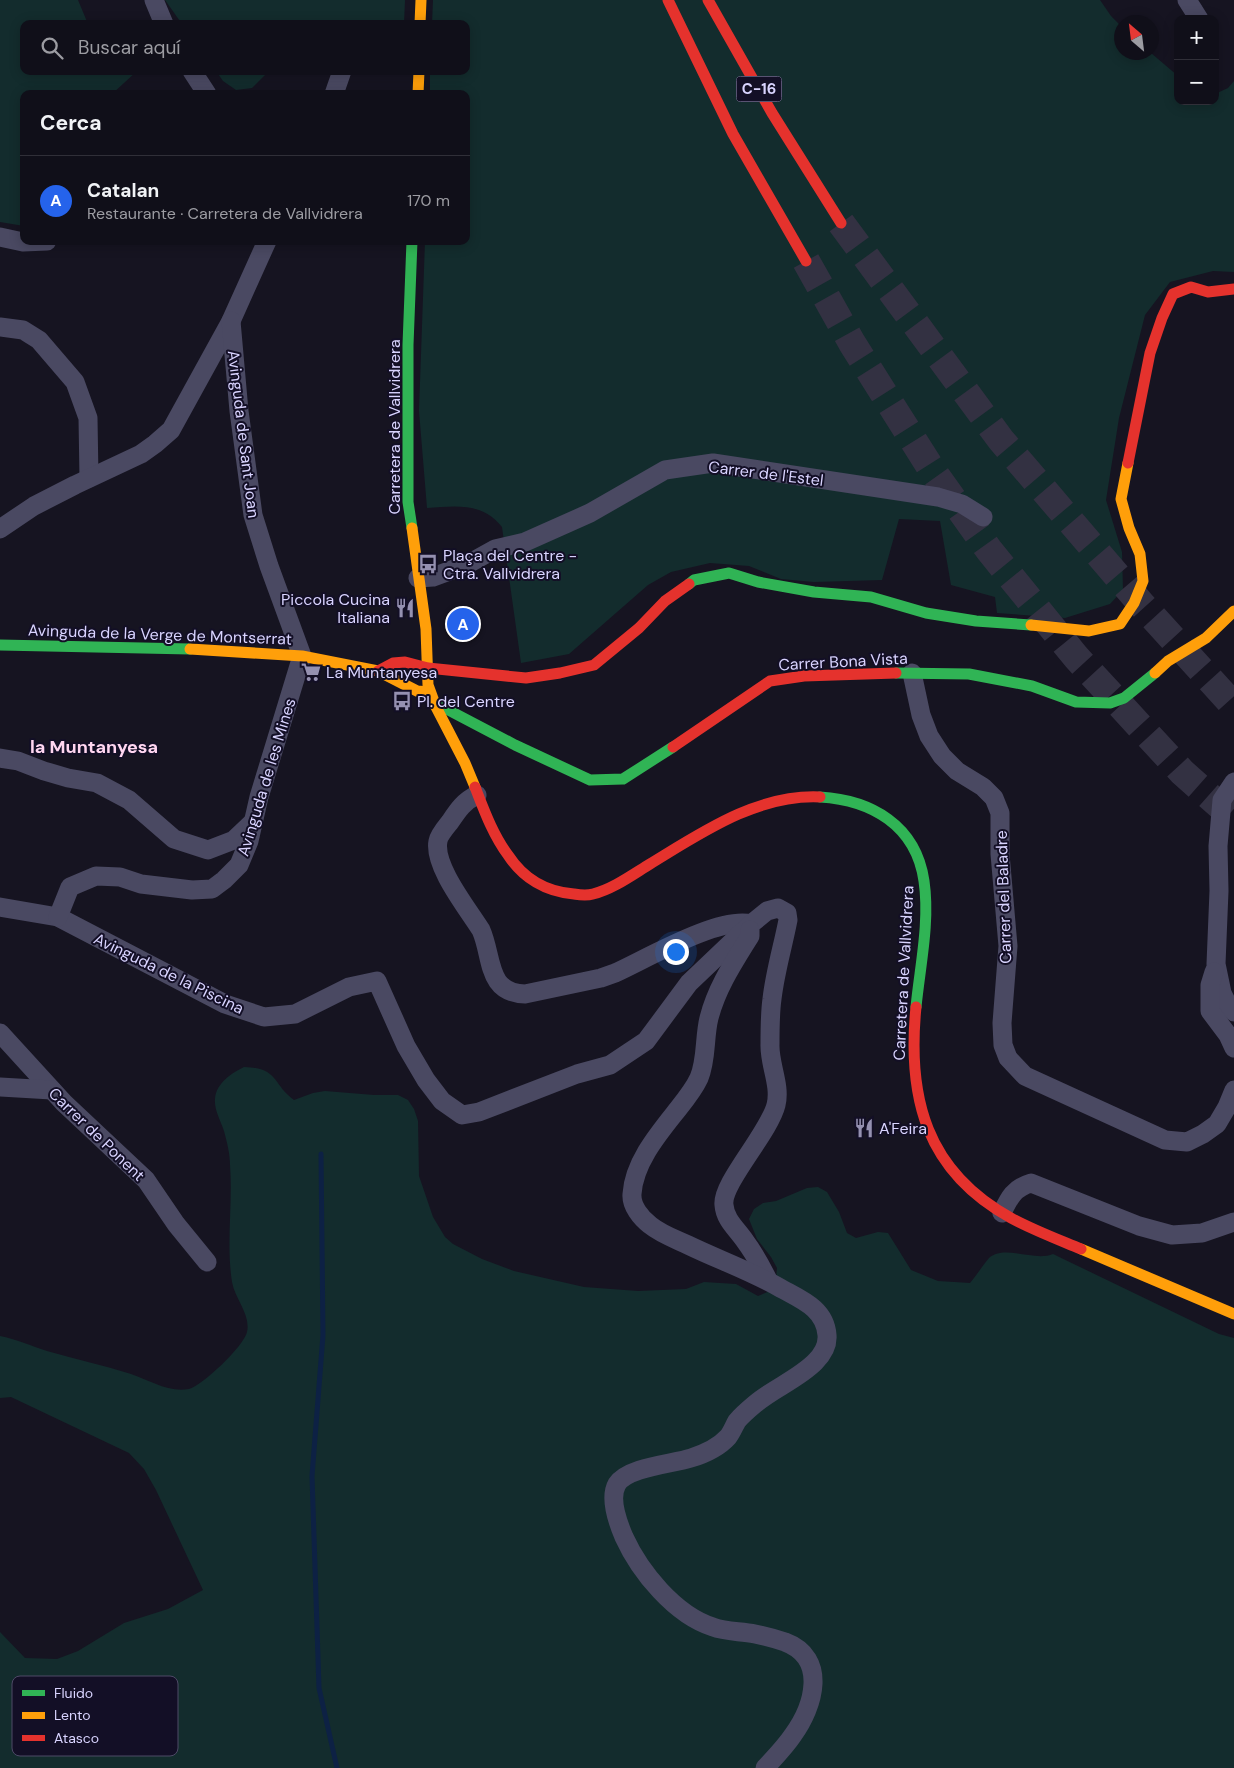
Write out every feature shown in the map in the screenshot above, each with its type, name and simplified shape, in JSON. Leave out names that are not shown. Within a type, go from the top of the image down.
[{"type":"main road","points":[[420,20],[421,0]]},
{"type":"main road","points":[[655,0],[699,65]]},
{"type":"main road","name":"C-16","points":[[668,0],[733,134],[806,261]]},
{"type":"main road","name":"C-16","points":[[708,0],[726,35],[841,223]]},
{"type":"main road","points":[[418,75],[418,90]]},
{"type":"main road","name":"Carretera de Vallvidrera","points":[[412,245],[408,345],[408,502],[427,641],[430,692],[468,771],[502,849],[517,869],[545,888],[568,894],[587,895],[608,890],[739,812],[772,801],[802,797],[841,800],[872,809],[892,822],[906,836],[916,852],[922,869],[925,908],[914,1039],[914,1072],[921,1112],[933,1139],[958,1178],[1002,1213],[1018,1222],[1234,1314]]},
{"type":"main road","points":[[378,671],[393,663],[414,663],[428,668],[526,678],[594,665],[639,628],[665,601],[694,580],[729,573],[758,582],[814,592],[870,597],[926,613],[976,621],[1089,631],[1120,624],[1134,603],[1143,581],[1140,554],[1129,528],[1121,499],[1150,353],[1162,318],[1173,294],[1191,287],[1208,292],[1234,289]]},
{"type":"main road","name":"Carrer Bona Vista","points":[[434,703],[515,745],[590,780],[623,778],[663,754],[770,681],[804,676],[865,672],[970,674],[1032,686],[1076,702],[1110,703],[1124,698],[1137,690],[1168,661],[1206,638],[1234,610]]},
{"type":"main road","name":"Avinguda de la Verge de Montserrat","points":[[0,645],[255,652],[302,656],[378,671]]},
{"type":"main road","points":[[378,671],[417,691],[430,692]]},
{"type":"street","points":[[154,0],[162,20]]},
{"type":"street","points":[[1187,0],[1196,15]]},
{"type":"street","points":[[195,75],[204,90]]},
{"type":"street","points":[[335,90],[341,75]]},
{"type":"street","points":[[0,237],[20,241]]},
{"type":"street","name":"Avinguda de Sant Joan","points":[[265,245],[231,321],[239,411],[253,515],[269,566],[302,656]]},
{"type":"street","points":[[0,529],[34,506],[141,454],[171,430],[231,321]]},
{"type":"street","points":[[0,326],[23,330],[39,340],[75,382],[88,418],[89,478]]},
{"type":"street","name":"Carrer de l'Estel","points":[[418,578],[433,577],[468,564],[495,548],[525,542],[590,513],[665,470],[713,463],[938,497],[962,504],[983,517]]},
{"type":"street","name":"Avinguda de les Mines","points":[[58,917],[70,887],[96,876],[120,877],[142,884],[192,890],[212,889],[239,865],[249,841],[262,787],[302,656]]},
{"type":"street","name":"Carrer del Baladre","points":[[912,673],[921,715],[929,736],[942,756],[957,771],[983,787],[994,798],[1000,813],[1000,854],[1008,946],[1002,1023],[1003,1045],[1008,1058],[1025,1076],[1164,1140],[1187,1142],[1203,1134],[1217,1124],[1234,1090]]},
{"type":"street","points":[[0,758],[18,761],[44,772],[97,783],[129,800],[174,839],[208,850],[234,840],[253,822]]},
{"type":"street","points":[[1234,782],[1222,800],[1218,846],[1219,891],[1216,964],[1222,993],[1229,1007],[1234,1012]]},
{"type":"street","points":[[477,795],[466,801],[457,812],[438,840],[437,852],[440,866],[481,930],[499,985],[514,994],[525,994],[601,978],[707,930],[726,924],[742,922],[750,924]]},
{"type":"street","name":"Avinguda de la Piscina","points":[[0,907],[58,917],[225,1004],[264,1017],[296,1014],[349,987],[377,981],[406,1046],[426,1080],[442,1101],[462,1115],[479,1112],[577,1074],[610,1065],[646,1041],[689,983],[750,924]]},
{"type":"street","points":[[750,924],[767,911],[778,908],[787,913],[788,920],[771,1007],[770,1047],[771,1064],[777,1091],[776,1104],[762,1135],[735,1176],[723,1203],[725,1213],[768,1280]]},
{"type":"street","points":[[750,924],[750,936],[723,982],[709,1019],[703,1066],[699,1079],[648,1151],[639,1170],[632,1198],[637,1212],[648,1224],[684,1244],[768,1280],[811,1305],[824,1320],[827,1336],[825,1351],[806,1370],[754,1404],[738,1420],[729,1436],[720,1444],[710,1451],[692,1458],[626,1475],[615,1487],[614,1499],[623,1535],[632,1554],[662,1594],[692,1618],[713,1628],[755,1634],[786,1642],[806,1655],[811,1666],[814,1681],[806,1711],[794,1734],[765,1768]]},
{"type":"street","points":[[1216,964],[1210,984],[1210,1011],[1234,1048]]},
{"type":"street","name":"Carrer de Ponent","points":[[0,1034],[52,1090],[146,1180],[176,1224],[207,1262]]},
{"type":"street","points":[[0,1087],[52,1090]]},
{"type":"street","points":[[1002,1213],[1010,1195],[1021,1186],[1031,1183],[1139,1226],[1172,1235],[1202,1233],[1234,1222]]},
{"type":"green space","points":[[0,0],[78,0],[86,20],[20,20],[20,75],[133,75],[116,90],[20,90],[20,225],[0,222]]},
{"type":"green space","points":[[165,0],[405,0],[404,20],[179,20]]},
{"type":"green space","points":[[433,0],[1100,0],[1114,19],[1114,60],[1159,60],[1174,73],[1174,105],[1219,105],[1219,92],[1228,88],[1234,81],[1234,272],[1213,271],[1170,282],[1145,315],[1119,418],[1106,500],[1122,552],[1123,590],[1110,604],[1065,618],[997,613],[995,597],[951,585],[940,521],[899,519],[882,580],[814,582],[781,579],[749,566],[710,563],[671,572],[648,585],[569,654],[521,663],[502,527],[486,513],[477,509],[468,507],[427,508],[419,411],[425,245],[470,245],[470,90],[430,90],[430,75],[470,75],[470,20],[432,20]]},
{"type":"green space","points":[[219,75],[265,75],[252,88],[236,90],[223,81]]},
{"type":"green space","points":[[244,1067],[263,1070],[274,1078],[294,1100],[325,1091],[398,1095],[408,1100],[414,1109],[418,1121],[419,1176],[433,1217],[445,1237],[453,1244],[482,1259],[514,1271],[584,1287],[638,1291],[686,1289],[704,1282],[736,1284],[758,1296],[775,1289],[777,1268],[757,1239],[749,1219],[754,1209],[763,1203],[776,1201],[807,1188],[818,1187],[827,1192],[839,1212],[847,1233],[856,1238],[878,1232],[888,1233],[911,1270],[938,1281],[970,1283],[989,1258],[995,1254],[1011,1253],[1045,1256],[1053,1254],[1219,1334],[1234,1338],[1234,1768],[0,1768],[0,1632],[25,1658],[57,1659],[78,1651],[124,1623],[168,1609],[203,1590],[156,1490],[144,1469],[129,1453],[11,1397],[0,1398],[0,1336],[120,1371],[159,1385],[182,1390],[189,1389],[203,1381],[231,1355],[244,1338],[248,1326],[245,1313],[232,1282],[230,1267],[231,1180],[229,1157],[215,1099],[221,1083]]},
{"type":"waterway","points":[[321,1154],[323,1335],[312,1476],[319,1688],[337,1768]]},
{"type":"tunnel","points":[[841,223],[1001,440],[1143,606],[1234,706]]},
{"type":"tunnel","points":[[806,261],[852,343],[932,470],[989,550],[1076,657],[1182,772],[1234,818]]},
{"type":"traffic: fast","points":[[412,245],[408,345],[408,502],[412,528]]},
{"type":"traffic: fast","points":[[689,584],[694,580],[729,573],[758,582],[814,592],[871,597],[926,613],[976,621],[1031,625]]},
{"type":"traffic: fast","points":[[0,645],[190,649]]},
{"type":"traffic: fast","points":[[896,673],[969,674],[1032,686],[1076,702],[1110,703],[1124,698],[1155,673]]},
{"type":"traffic: fast","points":[[435,703],[515,745],[590,780],[623,779],[673,747]]},
{"type":"traffic: fast","points":[[820,797],[839,799],[873,810],[888,819],[912,845],[919,861],[926,897],[924,944],[916,1007]]},
{"type":"traffic: slow","points":[[420,20],[421,0]]},
{"type":"traffic: slow","points":[[418,90],[419,75]]},
{"type":"traffic: slow","points":[[1031,625],[1089,631],[1120,624],[1134,603],[1143,581],[1140,554],[1129,528],[1121,499],[1128,463]]},
{"type":"traffic: slow","points":[[412,528],[426,629],[428,685],[436,707],[465,763],[475,787]]},
{"type":"traffic: slow","points":[[1155,673],[1168,661],[1206,638],[1234,611]]},
{"type":"traffic: slow","points":[[190,649],[302,656],[378,671],[417,691],[430,692]]},
{"type":"traffic: slow","points":[[1081,1249],[1234,1314]]},
{"type":"traffic: jam","points":[[668,0],[733,134],[806,261]]},
{"type":"traffic: jam","points":[[708,0],[772,113],[841,223]]},
{"type":"traffic: jam","points":[[1128,463],[1150,353],[1162,318],[1173,294],[1191,287],[1208,292],[1234,289]]},
{"type":"traffic: jam","points":[[378,671],[393,663],[405,662],[428,668],[526,678],[594,665],[639,628],[665,601],[689,584]]},
{"type":"traffic: jam","points":[[673,747],[770,681],[804,676],[896,673]]},
{"type":"traffic: jam","points":[[475,787],[498,839],[521,871],[545,887],[564,893],[583,895],[600,892],[615,885],[689,840],[730,818],[774,802],[820,797]]},
{"type":"traffic: jam","points":[[916,1007],[915,1072],[920,1101],[928,1129],[941,1155],[959,1178],[982,1199],[1011,1218],[1081,1249]]},
{"type":"place","name":"Plaça del Centre - Ctra. Vallvidrera","points":[[428,564]]},
{"type":"place","name":"Piccola Cucina Italiana","points":[[405,608]]},
{"type":"place","name":"Catalan","points":[[463,624]]},
{"type":"place","name":"La Muntanyesa","points":[[311,672]]},
{"type":"place","name":"Pl. del Centre","points":[[402,701]]},
{"type":"place","name":"A'Feira","points":[[864,1128]]},
{"type":"district","name":"la Muntanyesa","points":[[94,747]]}]
